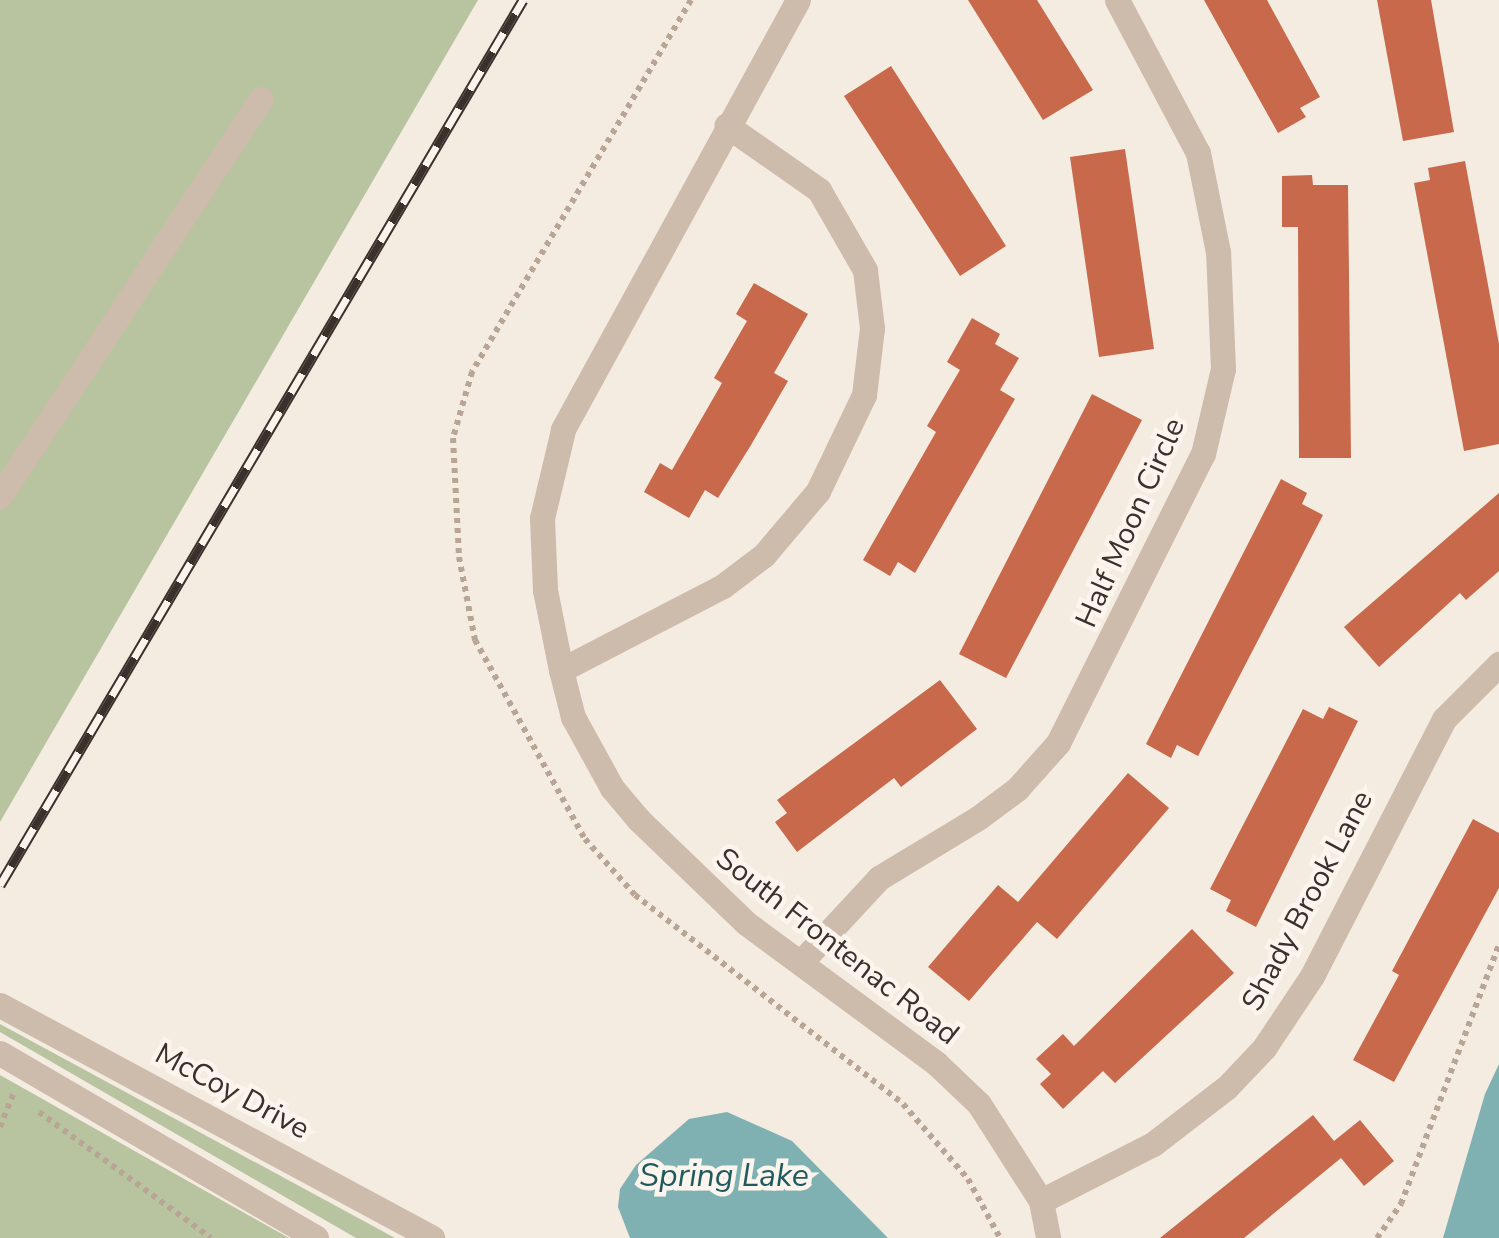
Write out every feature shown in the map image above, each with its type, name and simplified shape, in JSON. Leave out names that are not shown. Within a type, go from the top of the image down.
[{"type":"street","name":"South Frontenac Road","points":[[798,0],[574,403],[552,464],[542,518],[545,590],[561,670],[573,717],[612,788],[686,870],[937,1064],[979,1104],[1042,1201],[1048,1238]]},
{"type":"street","name":"Half Moon Circle","points":[[801,962],[878,878],[978,818],[1058,743],[1204,454],[1222,369],[1214,235],[1198,153],[1117,0]]},
{"type":"street","points":[[0,496],[261,99]]},
{"type":"street","points":[[561,670],[722,586],[764,554],[818,490],[864,395],[872,328],[858,256],[811,182],[726,124]]},
{"type":"street","name":"Shady Brook Lane","points":[[1042,1201],[1154,1144],[1228,1087],[1264,1048],[1312,976],[1444,719],[1499,664]]},
{"type":"street","name":"McCoy Drive","points":[[0,1004],[432,1238]]},
{"type":"street","points":[[0,1053],[316,1238]]},
{"type":"path","points":[[1378,1238],[1401,1204],[1499,945]]},
{"type":"path","points":[[0,1086],[211,1238]]},
{"type":"path","points":[[0,1128],[14,1093]]},
{"type":"green space","points":[[0,0],[478,0],[0,822]]},
{"type":"green space","points":[[0,1024],[395,1238],[356,1238],[0,1032]]},
{"type":"green space","points":[[0,1075],[289,1238],[0,1238]]},
{"type":"water","points":[[1499,1064],[1499,1238],[1443,1238],[1485,1094]]},
{"type":"water","name":"Spring Lake","points":[[727,1112],[792,1141],[888,1238],[630,1238],[618,1207],[620,1189],[636,1165],[689,1119]]},
{"type":"building","points":[[968,0],[1037,0],[1093,90],[1043,120]]},
{"type":"building","points":[[1204,0],[1267,0],[1320,97],[1300,108],[1306,117],[1278,133]]},
{"type":"building","points":[[1377,0],[1431,0],[1454,132],[1403,141]]},
{"type":"building","points":[[891,66],[1006,246],[960,276],[844,96]]},
{"type":"building","points":[[1125,149],[1154,349],[1099,357],[1070,157]]},
{"type":"building","points":[[1465,161],[1499,344],[1499,444],[1464,451],[1414,183],[1430,180],[1428,168]]},
{"type":"building","points":[[1312,175],[1313,185],[1348,185],[1351,458],[1299,458],[1298,227],[1282,227],[1282,176]]},
{"type":"building","points":[[754,283],[808,314],[774,373],[788,381],[751,445],[718,498],[705,490],[689,518],[644,492],[660,463],[672,470],[722,383],[714,378],[747,321],[736,314]]},
{"type":"building","points":[[972,318],[1000,334],[995,344],[1019,358],[1000,390],[1015,399],[915,573],[898,562],[890,576],[863,560],[936,432],[927,426],[960,370],[947,362]]},
{"type":"building","points":[[1092,394],[1142,420],[1006,678],[959,654]]},
{"type":"building","points":[[1281,479],[1307,493],[1302,504],[1323,515],[1198,756],[1177,745],[1171,758],[1146,744]]},
{"type":"building","points":[[1499,493],[1499,571],[1466,600],[1460,593],[1379,667],[1344,627]]},
{"type":"building","points":[[940,680],[977,729],[901,787],[894,778],[797,852],[775,822],[787,813],[777,800]]},
{"type":"building","points":[[1329,707],[1358,721],[1256,927],[1226,911],[1231,900],[1210,889],[1303,709],[1323,719]]},
{"type":"building","points":[[1128,773],[1169,808],[1057,939],[1037,922],[969,1001],[928,967],[998,885],[1018,902]]},
{"type":"building","points":[[1473,819],[1499,833],[1499,888],[1394,1082],[1353,1060],[1399,975],[1392,971]]},
{"type":"building","points":[[1192,929],[1234,973],[1115,1083],[1103,1071],[1063,1109],[1040,1084],[1051,1074],[1036,1059],[1063,1034],[1074,1046]]},
{"type":"building","points":[[1313,1115],[1334,1141],[1360,1120],[1394,1161],[1364,1186],[1341,1158],[1244,1238],[1160,1238]]},
{"type":"railway","points":[[0,885],[523,0]]}]
